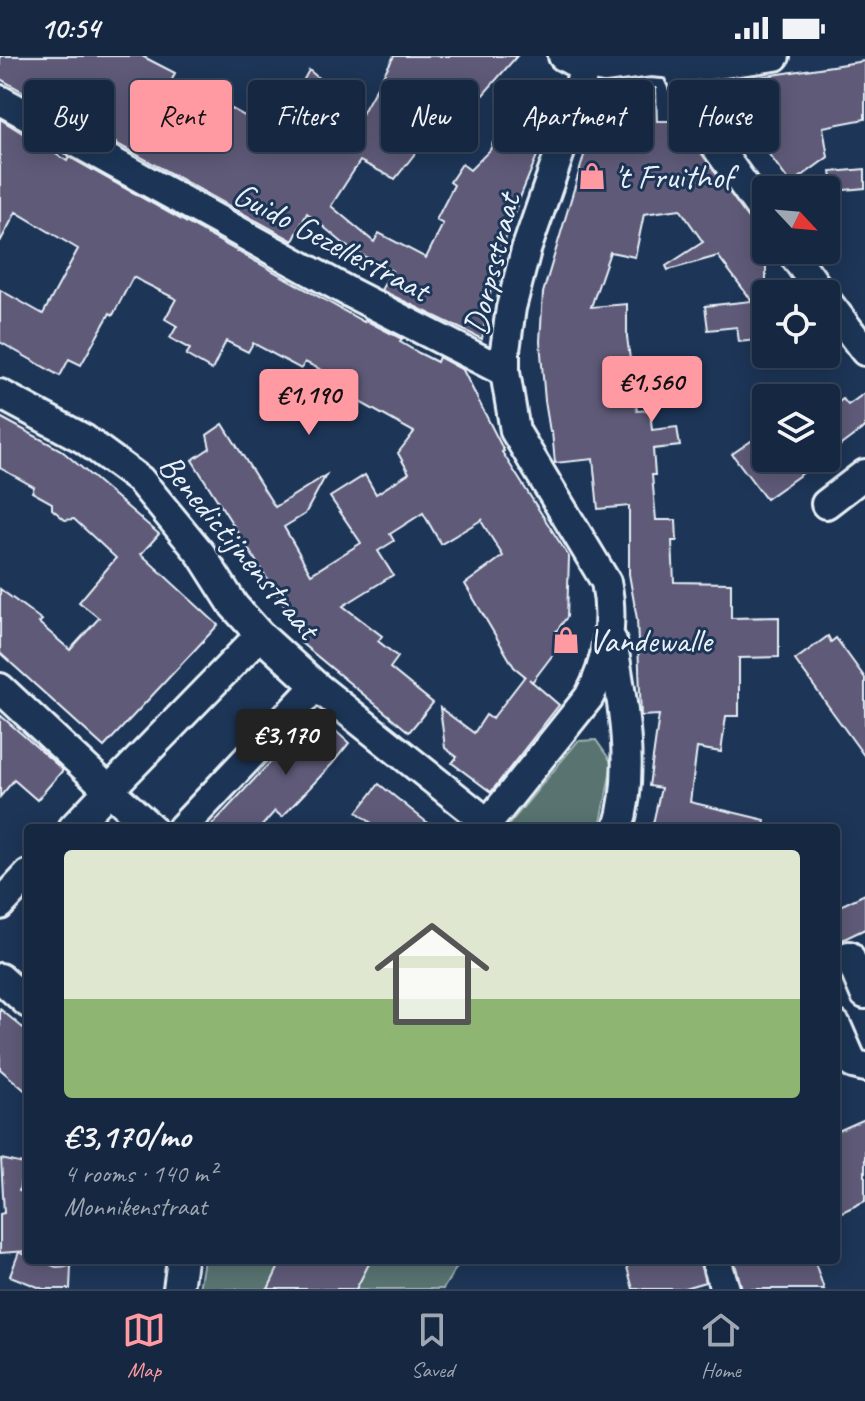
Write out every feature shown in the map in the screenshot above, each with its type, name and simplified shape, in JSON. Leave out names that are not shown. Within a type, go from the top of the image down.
[{"type":"street","points":[[574,60],[604,68],[673,60],[722,65],[775,56]]},
{"type":"street","name":"Dorpsstraat","points":[[488,824],[589,697],[598,682],[609,625],[608,593],[602,573],[515,431],[505,372],[510,316],[526,250],[571,120],[574,60]]},
{"type":"street","points":[[673,60],[706,132],[752,196]]},
{"type":"street","name":"Guido Gezellestraat","points":[[0,100],[332,282],[505,372]]},
{"type":"street","points":[[840,318],[865,351]]},
{"type":"street","name":"Benedictijnenstraat","points":[[0,394],[84,439],[140,480],[201,554],[216,582],[260,635],[316,686],[484,824]]},
{"type":"street","points":[[826,504],[865,474]]},
{"type":"street","points":[[609,625],[624,704],[625,787],[619,824]]},
{"type":"street","points":[[77,824],[260,635]]},
{"type":"street","points":[[186,824],[316,686]]},
{"type":"street","points":[[0,688],[147,824]]},
{"type":"street","points":[[0,905],[24,879]]},
{"type":"street","points":[[850,956],[865,993]]},
{"type":"street","points":[[0,978],[24,999]]},
{"type":"street","points":[[840,1034],[853,1064],[865,1067]]},
{"type":"street","points":[[178,1289],[181,1264]]},
{"type":"street","points":[[717,1264],[725,1289]]},
{"type":"green space","points":[[596,740],[612,763],[601,824],[509,824],[578,741]]},
{"type":"green space","points":[[203,1264],[459,1264],[443,1289],[199,1289]]},
{"type":"building","points":[[0,56],[142,56],[175,73],[172,80],[130,80],[130,151],[114,142],[114,80],[24,80],[24,92],[0,79]]},
{"type":"building","points":[[394,56],[517,56],[478,101],[478,80],[381,80],[381,152],[416,152],[395,179],[360,161],[331,206],[374,242],[379,233],[426,258],[443,224],[436,220],[454,185],[450,182],[462,164],[470,170],[490,150],[494,140],[494,152],[538,152],[494,273],[482,339],[381,290],[392,271],[350,249],[307,213],[293,241],[132,152],[232,152],[232,109],[248,118],[248,152],[365,152],[365,108]]},
{"type":"building","points":[[865,61],[865,119],[823,127],[828,157],[802,176],[785,176],[767,152],[779,152],[779,80],[740,80]]},
{"type":"building","points":[[309,70],[321,80],[304,80]]},
{"type":"building","points":[[653,88],[656,88],[657,121],[669,121],[669,152],[701,152],[752,223],[752,264],[766,264],[766,280],[752,280],[752,301],[718,256],[668,270],[666,266],[703,242],[680,209],[644,214],[635,257],[610,252],[591,307],[627,304],[627,337],[637,411],[650,410],[652,430],[677,427],[680,446],[653,449],[655,475],[652,475],[656,520],[676,520],[677,541],[672,541],[674,582],[731,583],[731,618],[779,617],[779,657],[739,658],[739,716],[726,716],[721,752],[697,748],[690,802],[765,820],[764,824],[653,824],[661,788],[649,786],[659,715],[641,716],[637,619],[629,574],[629,506],[598,509],[593,459],[555,463],[540,341],[543,293],[585,152],[653,152]]},
{"type":"building","points":[[0,119],[24,134],[24,152],[53,152],[67,161],[69,157],[364,322],[402,339],[400,342],[419,353],[437,362],[439,357],[463,370],[502,452],[569,557],[567,617],[555,633],[564,640],[532,682],[559,705],[491,792],[452,763],[457,757],[445,748],[440,708],[474,733],[486,715],[492,719],[525,676],[514,667],[465,584],[503,556],[481,521],[483,519],[441,544],[423,513],[390,534],[394,541],[378,551],[393,575],[343,606],[382,636],[378,641],[398,657],[390,668],[433,703],[409,732],[300,642],[304,637],[192,460],[210,448],[207,435],[223,424],[275,507],[326,475],[305,514],[284,527],[311,574],[361,543],[330,497],[365,475],[376,494],[409,473],[398,453],[414,432],[338,390],[343,380],[305,362],[301,369],[253,343],[248,352],[226,341],[212,370],[186,355],[190,349],[170,338],[177,326],[165,319],[176,299],[133,277],[81,365],[69,359],[60,376],[0,342],[0,290],[43,314],[78,249],[16,212],[0,242]]},
{"type":"building","points":[[865,169],[865,188],[840,190],[840,176],[832,176],[831,172]]},
{"type":"building","points":[[752,301],[752,341],[739,342],[737,327],[708,330],[705,306]]},
{"type":"building","points":[[865,393],[865,427],[840,446],[840,401],[843,399],[848,405]]},
{"type":"building","points":[[0,417],[61,450],[159,534],[141,554],[218,625],[104,747],[0,653],[0,589],[42,620],[39,623],[70,650],[99,618],[79,602],[116,558],[74,519],[65,520],[52,509],[52,503],[32,492],[34,487],[0,468]]},
{"type":"building","points":[[752,440],[752,472],[804,472],[766,499],[732,454]]},
{"type":"building","points":[[828,636],[831,642],[836,638],[865,678],[865,757],[795,660]]},
{"type":"building","points":[[316,713],[349,743],[282,817],[275,811],[264,824],[213,824]]},
{"type":"building","points":[[0,715],[63,770],[37,800],[14,780],[0,797]]},
{"type":"building","points":[[379,784],[429,824],[373,824],[357,812]]},
{"type":"building","points":[[865,894],[865,929],[840,941],[840,906]]},
{"type":"building","points":[[0,1009],[24,1029],[24,1090],[0,1069]]},
{"type":"building","points":[[865,1119],[865,1201],[840,1213],[840,1130]]},
{"type":"building","points":[[1,1159],[24,1164],[19,1191],[24,1192],[24,1251],[0,1253],[0,1214],[4,1213]]},
{"type":"building","points":[[19,1252],[24,1254],[24,1264],[71,1266],[70,1289],[43,1289],[10,1276]]},
{"type":"building","points":[[280,1264],[369,1264],[356,1289],[268,1289]]},
{"type":"building","points":[[626,1264],[700,1264],[705,1282],[681,1289],[633,1289]]},
{"type":"building","points":[[735,1264],[815,1264],[824,1289],[742,1289]]},
{"type":"place","name":"'t Fruithof","points":[[592,176]]},
{"type":"place","name":"Vandewalle","points":[[566,640]]}]
